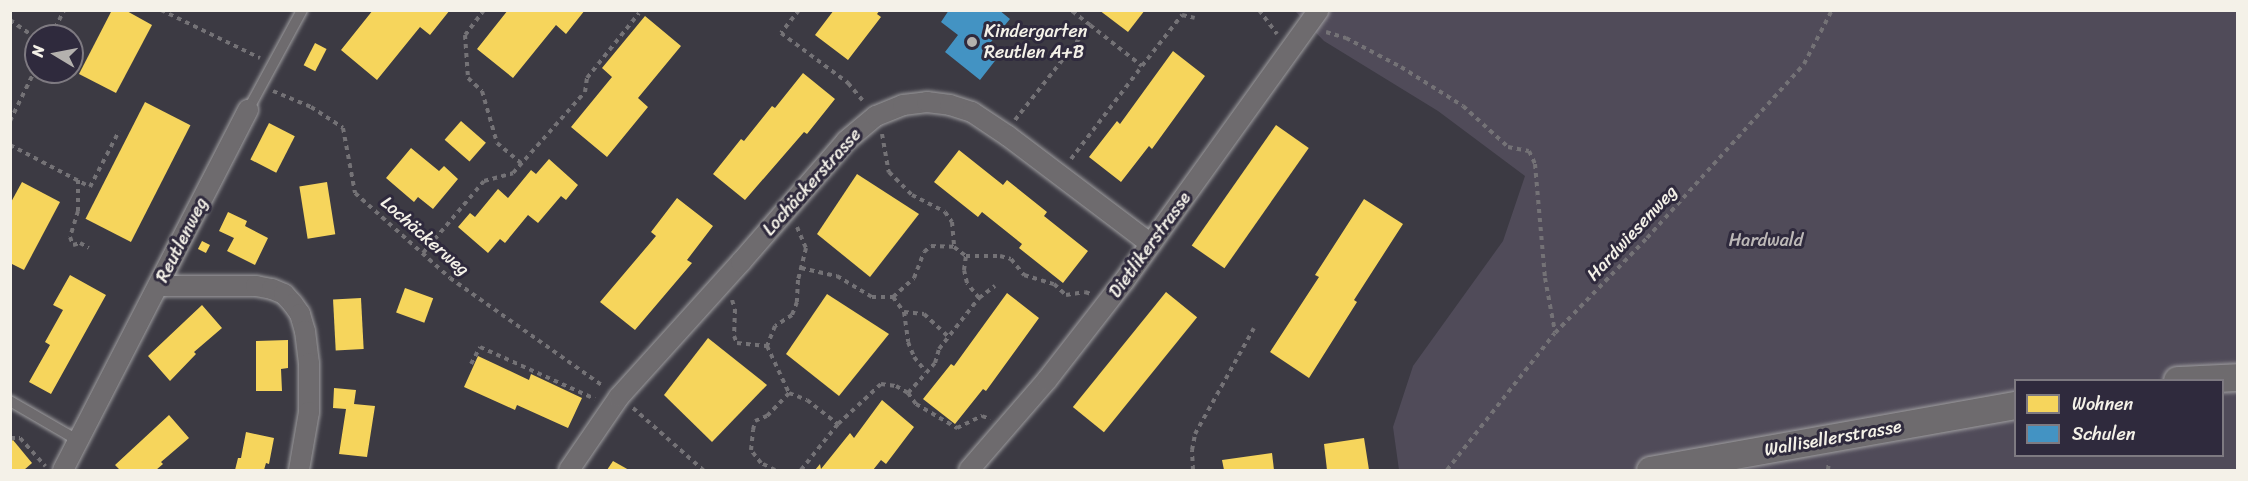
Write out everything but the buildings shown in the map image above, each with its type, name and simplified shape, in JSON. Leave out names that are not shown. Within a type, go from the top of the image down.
[{"type":"street","name":"Dietlikerstrasse","points":[[969,471],[1047,380],[1151,244],[1315,17]]},
{"type":"street","name":"Lochäckerstrasse","points":[[569,471],[619,397],[741,262],[832,156],[859,128],[876,116],[903,105],[927,102],[950,105],[972,112],[1008,135],[1151,244]]},
{"type":"street","name":"Reutlenweg","points":[[63,471],[248,110]]},
{"type":"street","points":[[159,286],[264,287],[284,294],[293,304],[300,314],[305,331],[309,363],[309,412],[299,471]]},
{"type":"street","points":[[2208,379],[2238,377]]},
{"type":"street","name":"Wallisellerstrasse","points":[[1650,471],[2014,405]]},
{"type":"lane","name":"Reutlenweg","points":[[248,110],[302,10]]},
{"type":"lane","points":[[10,401],[79,441]]},
{"type":"path","points":[[57,24],[64,10]]},
{"type":"path","points":[[161,10],[274,65]]},
{"type":"path","points":[[484,10],[465,35],[468,78],[482,91],[497,143],[521,163]]},
{"type":"path","points":[[798,10],[781,33],[848,83],[865,103]]},
{"type":"path","points":[[1071,10],[1142,66]]},
{"type":"path","points":[[1259,10],[1290,51]]},
{"type":"path","name":"Hardwiesenweg","points":[[1446,471],[1555,333],[1647,238],[1804,64],[1832,10]]},
{"type":"path","points":[[423,254],[484,182],[513,173],[585,92],[587,78],[639,13]]},
{"type":"path","points":[[1066,166],[1182,15],[1194,18]]},
{"type":"path","points":[[1315,17],[1317,29],[1346,38],[1401,67],[1462,106],[1508,147],[1529,151],[1535,164],[1545,278],[1555,333]]},
{"type":"path","points":[[10,20],[24,30]]},
{"type":"path","points":[[1012,123],[1090,25]]},
{"type":"path","points":[[10,121],[28,84]]},
{"type":"path","name":"Lochäckerweg","points":[[261,86],[311,107],[343,128],[355,193],[450,278],[609,390]]},
{"type":"path","points":[[879,126],[885,141],[889,172],[912,195],[945,212],[952,222],[954,247]]},
{"type":"path","points":[[10,146],[90,187],[119,131]]},
{"type":"path","points":[[78,180],[78,211],[70,237],[73,245],[80,243],[89,248]]},
{"type":"path","points":[[794,222],[804,239],[806,248],[801,267],[797,302],[792,315],[775,326],[767,346],[789,393],[807,400],[838,424]]},
{"type":"path","points":[[801,267],[837,276],[872,297],[893,297],[914,278],[924,252],[931,246],[954,247],[966,256],[1000,256],[1011,259],[1024,275],[1054,284],[1066,295],[1085,292],[1095,295]]},
{"type":"path","points":[[966,256],[964,270],[967,284],[979,298]]},
{"type":"path","points":[[908,393],[935,363],[939,349],[948,336],[979,298],[995,286]]},
{"type":"path","points":[[726,293],[732,298],[735,309],[734,336],[737,343],[767,346]]},
{"type":"path","points":[[893,297],[904,312],[908,342],[914,357],[926,372]]},
{"type":"path","points":[[904,312],[924,314],[948,336]]},
{"type":"path","points":[[1193,471],[1192,450],[1195,434],[1254,328]]},
{"type":"path","points":[[471,364],[480,347],[601,401]]},
{"type":"path","points":[[801,471],[838,424],[880,384],[896,386],[908,393],[916,404],[957,428],[982,416],[993,421]]},
{"type":"path","points":[[775,471],[761,463],[752,450],[753,430],[755,421],[767,416],[789,393]]},
{"type":"path","points":[[628,404],[703,471]]},
{"type":"path","points":[[10,438],[20,438],[50,471]]},
{"type":"green space","name":"Hardwald","points":[[1295,11],[2237,11],[2237,470],[1399,470],[1393,427],[1413,366],[1503,241],[1525,176],[1438,111],[1324,41]]},
{"type":"place","name":"Kindergarten Reutlen A+B","points":[[972,42]]}]
